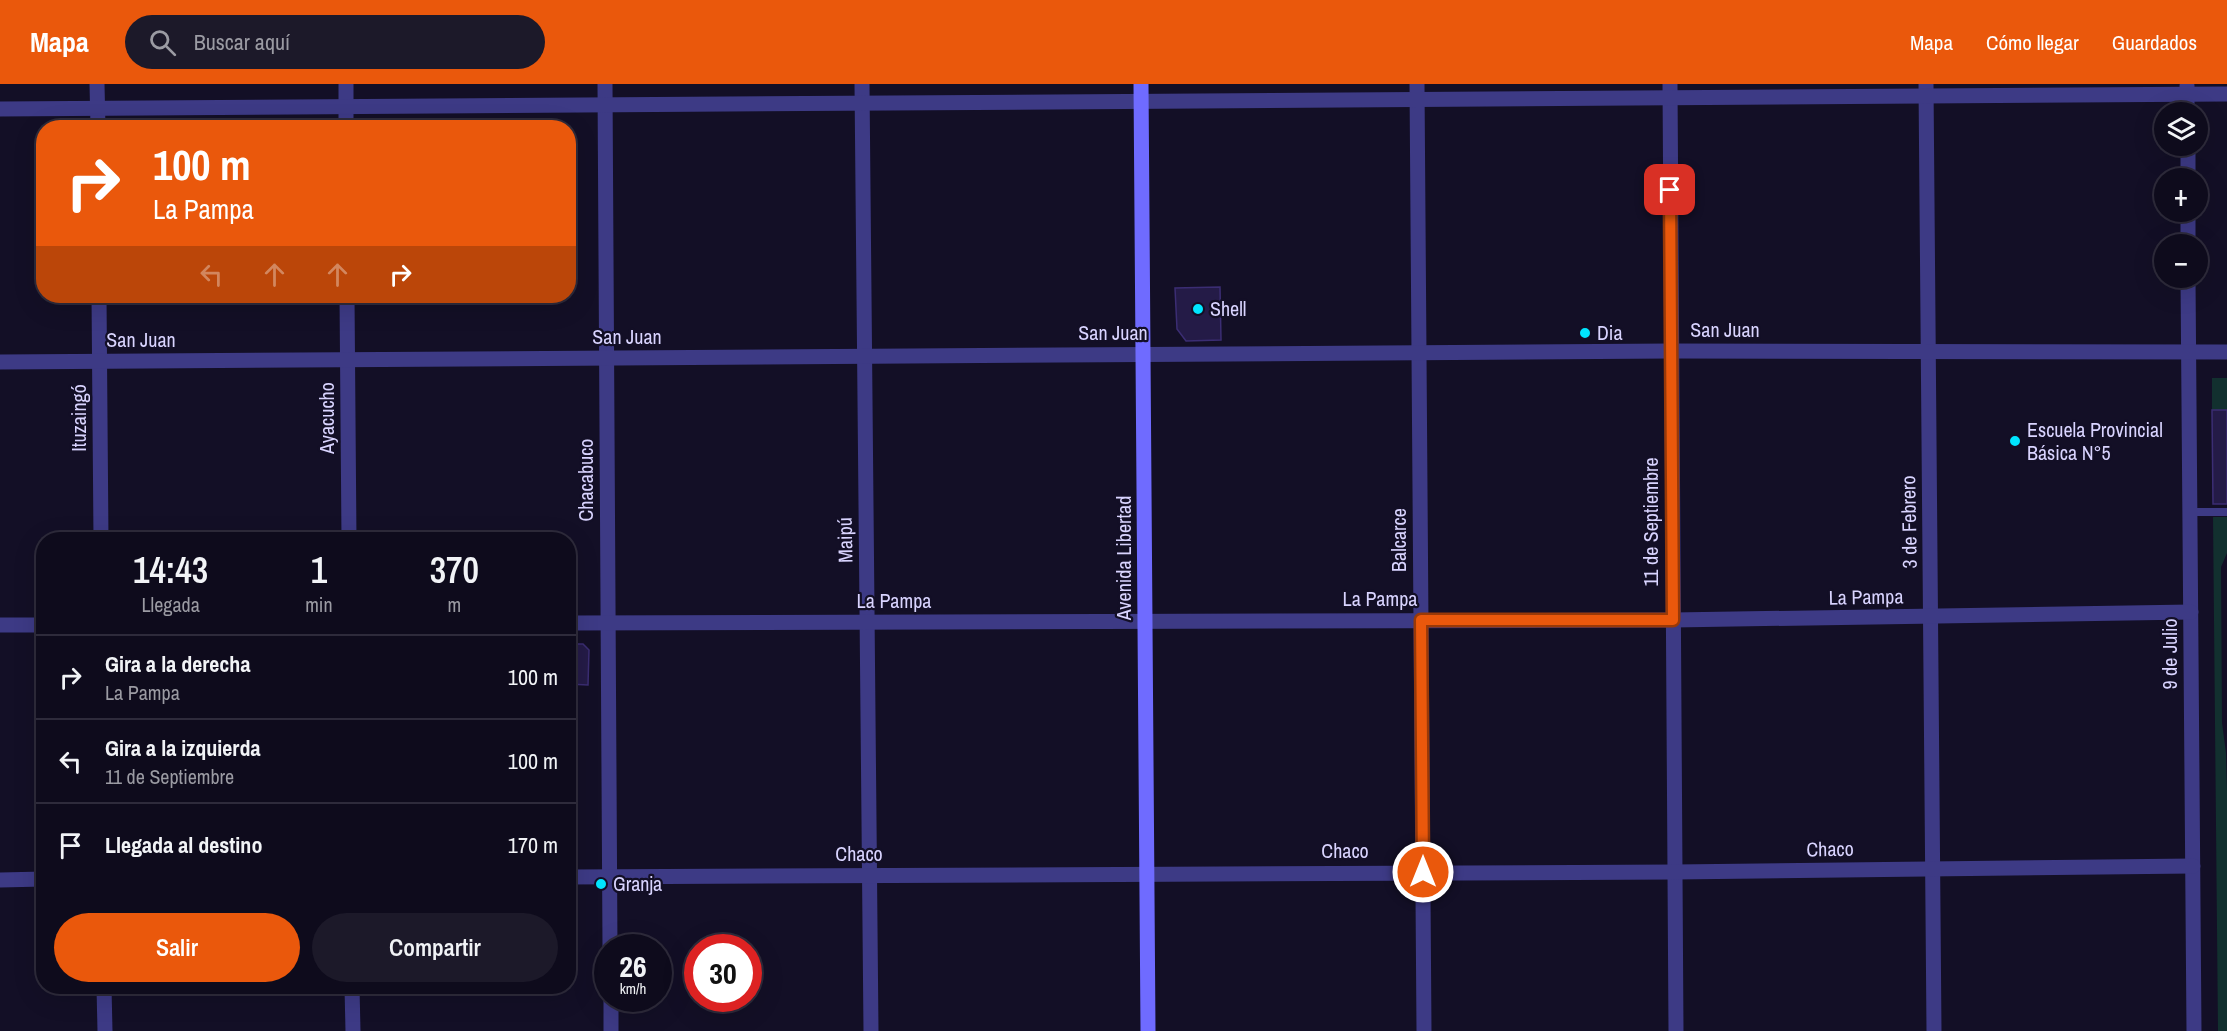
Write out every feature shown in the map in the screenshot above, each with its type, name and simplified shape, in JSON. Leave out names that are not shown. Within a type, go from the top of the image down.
[{"type":"main road","name":"Avenida Libertad","points":[[1141,84],[1148,1031]]},
{"type":"street","points":[[98,84],[98,120]]},
{"type":"street","points":[[346,84],[346,120]]},
{"type":"street","name":"Chacabuco","points":[[605,84],[610,934]]},
{"type":"street","name":"Maipú","points":[[862,84],[871,1031]]},
{"type":"street","points":[[0,109],[1141,101],[1417,92],[2187,89],[2227,94]]},
{"type":"street","name":"3 de Febrero","points":[[1926,90],[1934,1031]]},
{"type":"street","name":"11 de Septiembre","points":[[1670,91],[1676,1031]]},
{"type":"street","name":"Balcarce","points":[[1417,92],[1424,1031]]},
{"type":"street","name":"9 de Julio","points":[[2188,288],[2194,1031]]},
{"type":"street","name":"Ituzaingó","points":[[99,303],[101,532]]},
{"type":"street","name":"Ayacucho","points":[[347,303],[349,532]]},
{"type":"street","name":"San Juan","points":[[0,362],[1419,352],[1928,350],[2227,352]]},
{"type":"street","name":"La Pampa","points":[[576,623],[1673,620],[1931,618],[2191,612]]},
{"type":"street","points":[[0,625],[36,625]]},
{"type":"street","name":"Chaco","points":[[576,876],[1675,872],[2193,866]]},
{"type":"street","points":[[0,880],[36,879]]},
{"type":"street","points":[[104,994],[105,1031]]},
{"type":"street","points":[[352,994],[352,1031]]},
{"type":"street","points":[[611,1012],[611,1031]]},
{"type":"lane","points":[[2190,512],[2227,512]]},
{"type":"green space","points":[[2212,378],[2227,378],[2227,410],[2212,410]]},
{"type":"green space","points":[[2213,517],[2227,517],[2227,553],[2221,567],[2222,723],[2227,791],[2227,1031],[2218,1031]]},
{"type":"building","name":"Shell","points":[[1220,287],[1221,340],[1186,341],[1177,329],[1175,288]]},
{"type":"building","points":[[2212,410],[2227,410],[2227,504],[2213,504]]},
{"type":"building","points":[[576,644],[583,644],[589,650],[588,685],[576,684]]},
{"type":"place","name":"Shell","points":[[1198,309]]},
{"type":"place","name":"Dia","points":[[1585,333]]},
{"type":"place","name":"Escuela Provincial Básica N°5","points":[[2015,441]]},
{"type":"place","name":"Granja","points":[[601,884]]},
{"type":"route","points":[[1423,872],[1421,620],[1673,620],[1670,190]]}]
